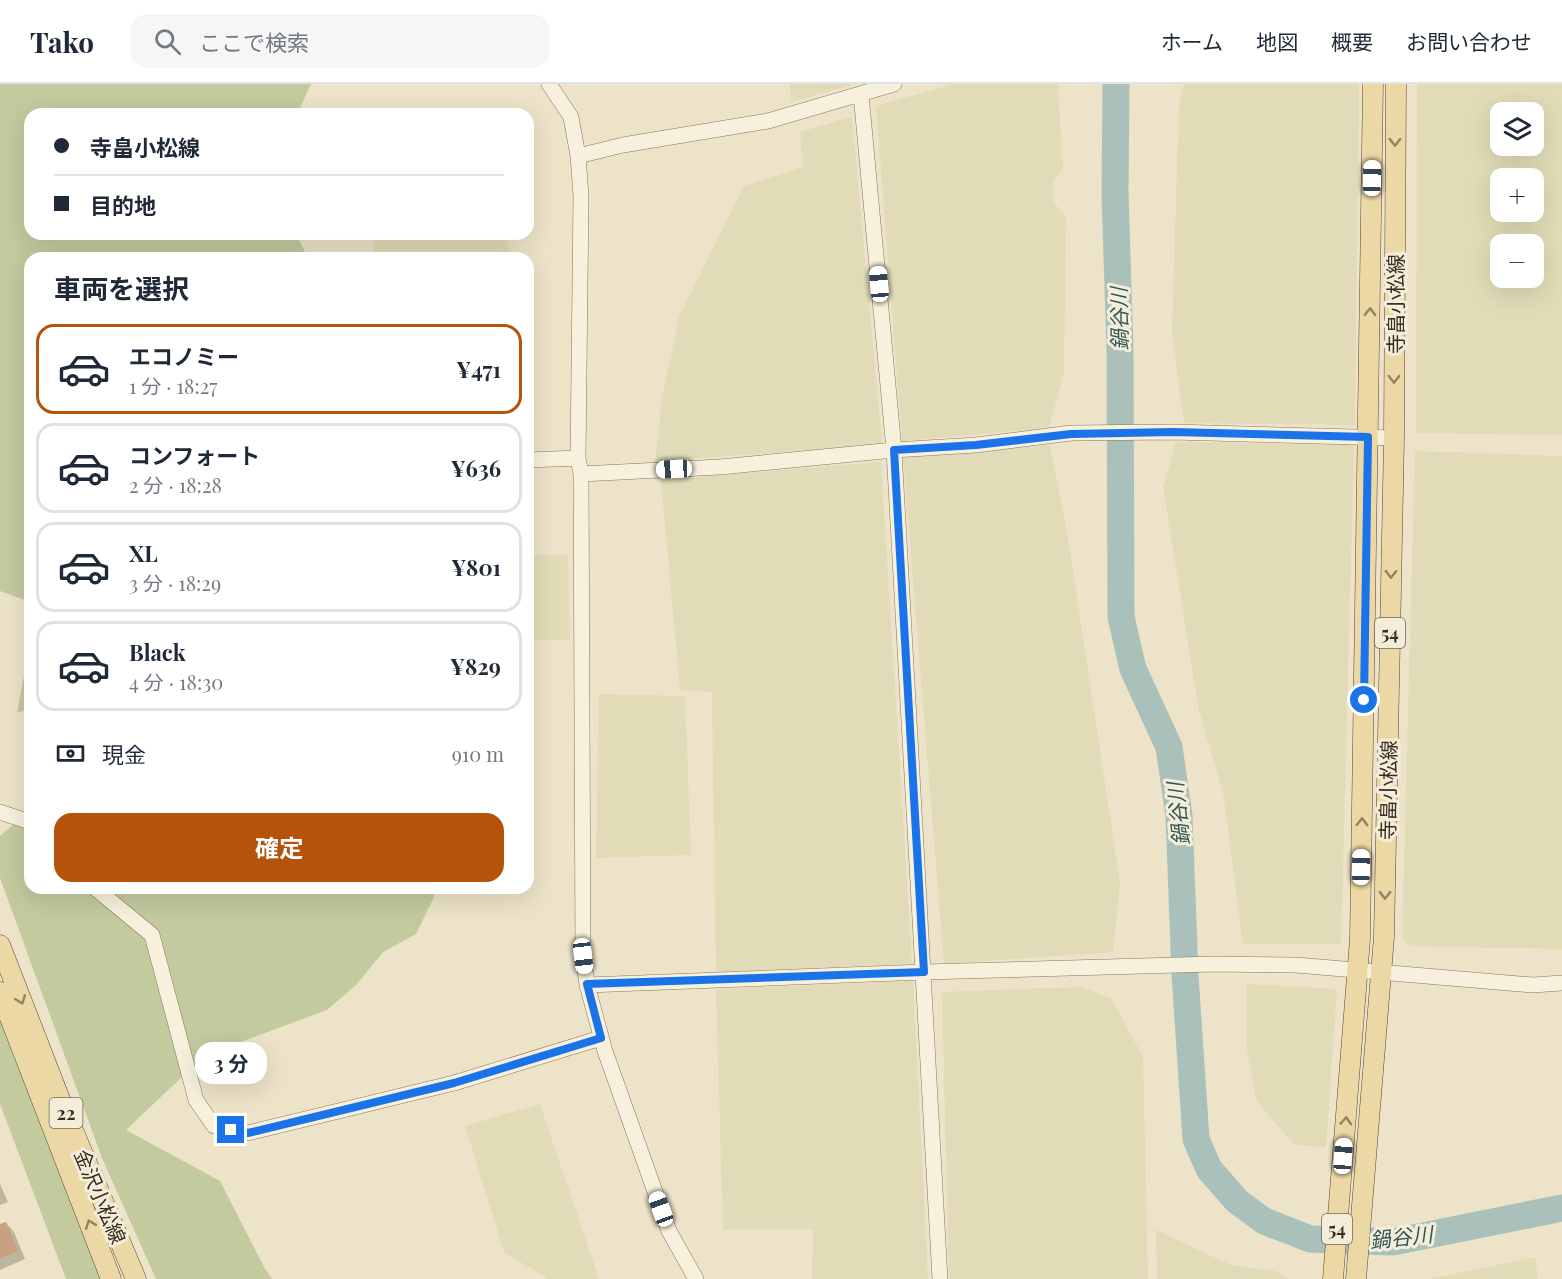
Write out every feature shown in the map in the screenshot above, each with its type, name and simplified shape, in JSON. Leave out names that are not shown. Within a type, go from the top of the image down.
[{"type":"main road","name":"寺畠小松線","points":[[1333,1279],[1360,939],[1373,84]]},
{"type":"main road","name":"寺畠小松線","points":[[1356,1279],[1384,937],[1394,438],[1396,84]]},
{"type":"main road","name":"金沢小松線","points":[[0,945],[61,1102],[136,1279]]},
{"type":"main road","name":"金沢小松線","points":[[0,992],[111,1279]]},
{"type":"street","points":[[549,84],[571,117],[578,156],[581,196],[578,458],[581,474],[583,944],[587,984],[601,1038],[669,1231],[696,1279]]},
{"type":"street","points":[[578,156],[623,145],[768,121],[894,84]]},
{"type":"street","points":[[861,94],[894,450],[940,1279]]},
{"type":"street","points":[[581,474],[720,466],[976,445],[1071,434],[1173,432],[1394,438]]},
{"type":"street","points":[[534,460],[578,458]]},
{"type":"street","points":[[0,812],[24,820]]},
{"type":"street","points":[[102,894],[152,934],[196,1100],[214,1126],[248,1133],[454,1083],[601,1038]]},
{"type":"street","points":[[587,984],[1214,964],[1296,965],[1533,985],[1562,983]]},
{"type":"shaded area","points":[[790,84],[856,84],[791,102]]},
{"type":"shaded area","points":[[953,84],[1055,84],[1058,86],[1063,170],[1053,181],[1054,203],[1066,216],[1064,373],[1049,428],[902,441],[876,106]]},
{"type":"shaded area","points":[[1184,84],[1359,84],[1355,425],[1184,423],[1172,331],[1179,106]]},
{"type":"shaded area","points":[[1417,84],[1562,84],[1562,435],[1416,433]]},
{"type":"shaded area","points":[[852,117],[882,444],[655,462],[662,398],[679,317],[744,186],[803,167],[800,132]]},
{"type":"shaded area","points":[[374,240],[504,240],[512,252],[374,252]]},
{"type":"shaded area","points":[[1176,442],[1354,445],[1341,944],[1243,944],[1223,792],[1199,711],[1163,487]]},
{"type":"shaded area","points":[[1050,445],[1068,538],[1120,883],[1113,952],[944,964],[903,457]]},
{"type":"shaded area","points":[[1415,451],[1562,456],[1562,949],[1411,946],[1402,939]]},
{"type":"shaded area","points":[[881,462],[912,964],[716,972],[712,692],[680,690],[661,480]]},
{"type":"shaded area","points":[[534,555],[568,555],[570,640],[534,640]]},
{"type":"shaded area","points":[[599,694],[685,696],[691,855],[596,858]]},
{"type":"shaded area","points":[[913,981],[928,1279],[812,1279],[813,1229],[723,1230],[716,989]]},
{"type":"shaded area","points":[[1247,984],[1337,989],[1326,1147],[1294,1145],[1256,1100],[1247,1050]]},
{"type":"shaded area","points":[[1081,987],[1111,998],[1143,1057],[1148,1279],[949,1279],[942,992]]},
{"type":"shaded area","points":[[540,1104],[599,1279],[546,1279],[504,1252],[465,1126]]},
{"type":"shaded area","points":[[1156,1230],[1231,1265],[1275,1271],[1290,1279],[1157,1279]]},
{"type":"shaded area","points":[[1536,1257],[1537,1279],[1429,1279]]},
{"type":"green space","points":[[0,84],[311,84],[300,108],[24,108],[24,240],[299,240],[305,252],[24,252],[24,600],[0,591]]},
{"type":"green space","points":[[24,676],[24,710],[17,713]]},
{"type":"green space","points":[[24,815],[24,894],[434,894],[416,934],[383,952],[356,985],[327,1010],[205,1055],[126,1130],[220,1181],[272,1279],[156,1279],[102,1158],[0,878],[0,836]]},
{"type":"green space","points":[[0,1017],[103,1279],[66,1279],[0,1104]]},
{"type":"building","points":[[6,1222],[18,1251],[0,1258],[0,1224]]},
{"type":"waterway","name":"鍋谷川","points":[[1116,84],[1115,194],[1120,350],[1121,617],[1133,669],[1169,747],[1179,816],[1185,975],[1196,1139],[1209,1169],[1237,1201],[1264,1221],[1310,1239],[1393,1242],[1562,1208]]},
{"type":"route","points":[[231,1130],[248,1133],[454,1083],[601,1038],[587,984],[924,972],[894,450],[976,445],[1071,434],[1173,432],[1368,437],[1364,700]]}]
